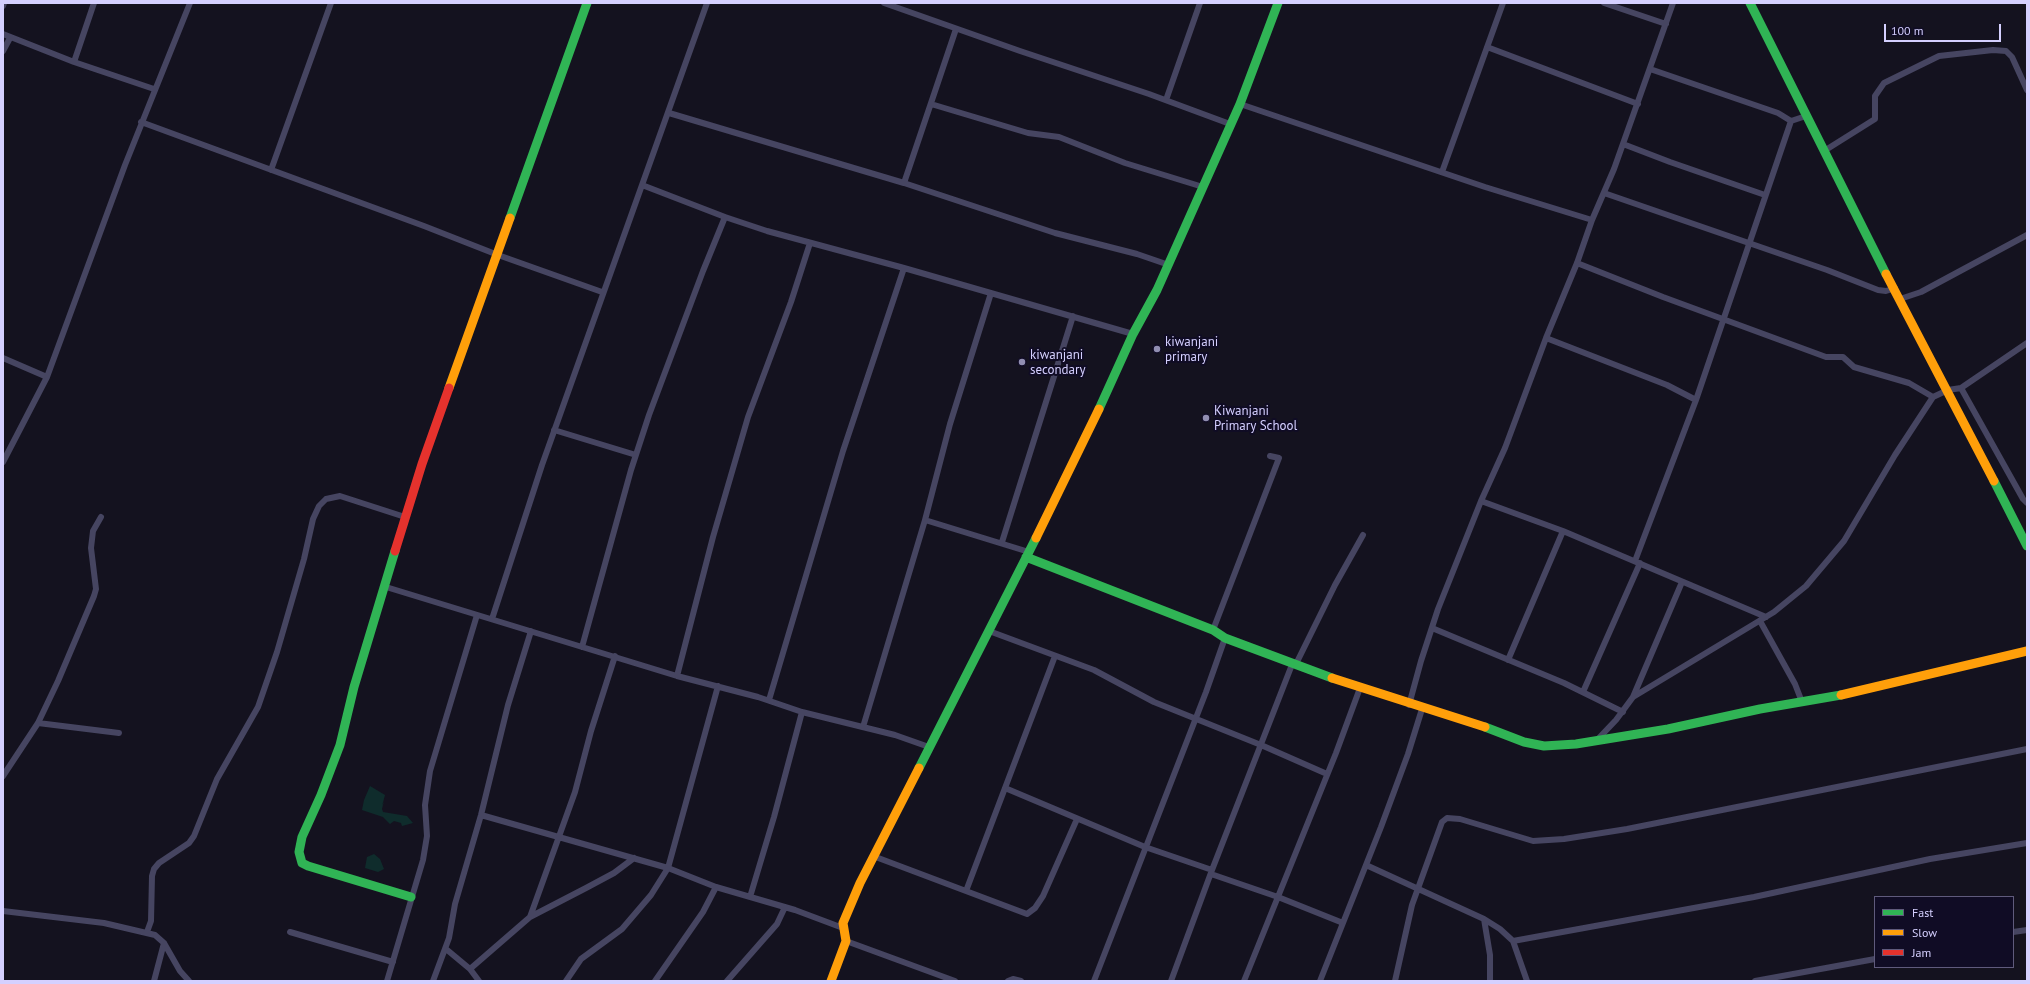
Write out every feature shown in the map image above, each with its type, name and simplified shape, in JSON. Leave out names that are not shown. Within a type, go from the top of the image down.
[{"type":"street","points":[[74,62],[94,3]]},
{"type":"street","points":[[3,462],[47,377],[154,89],[190,3]]},
{"type":"street","points":[[271,170],[331,3]]},
{"type":"street","points":[[411,897],[308,866],[302,862],[299,852],[302,837],[321,795],[340,745],[354,687],[386,586],[405,517],[587,3]]},
{"type":"street","points":[[492,619],[554,430],[585,349],[602,292],[669,113],[707,3]]},
{"type":"street","points":[[885,3],[956,29],[1166,100],[1230,124]]},
{"type":"street","points":[[1166,100],[1200,3]]},
{"type":"street","points":[[831,981],[846,941],[843,928],[847,913],[873,856],[989,631],[1108,392],[1133,334],[1142,322],[1169,265],[1240,104],[1278,3]]},
{"type":"street","points":[[1442,172],[1503,3]]},
{"type":"street","points":[[1604,3],[1666,24]]},
{"type":"street","points":[[1409,705],[1432,628],[1481,502],[1505,448],[1546,338],[1623,144],[1673,3]]},
{"type":"street","points":[[1750,3],[1882,267],[1895,288],[2027,546]]},
{"type":"street","points":[[904,183],[956,29]]},
{"type":"street","points":[[3,34],[74,62],[154,89]]},
{"type":"street","points":[[3,51],[10,38]]},
{"type":"street","points":[[1487,47],[1638,104]]},
{"type":"street","points":[[1824,151],[1875,119],[1877,113],[1875,96],[1884,83],[1939,56],[1993,50],[2006,51],[2012,57],[2027,90]]},
{"type":"street","points":[[1650,69],[1778,113],[1791,121]]},
{"type":"street","points":[[931,104],[1028,133],[1059,138],[1125,163],[1203,187]]},
{"type":"street","points":[[1240,104],[1485,188],[1592,220]]},
{"type":"street","points":[[669,113],[904,183],[1060,235],[1137,254],[1169,265]]},
{"type":"street","points":[[1791,121],[1806,116]]},
{"type":"street","points":[[1583,692],[1638,562],[1696,400],[1722,318],[1791,121]]},
{"type":"street","points":[[142,122],[498,255],[602,292]]},
{"type":"street","points":[[1623,144],[1766,195]]},
{"type":"street","points":[[642,185],[725,217],[810,243],[904,268],[1133,334]]},
{"type":"street","points":[[1604,193],[1748,244],[1827,270],[1878,290],[1886,291],[1895,288]]},
{"type":"street","points":[[582,647],[648,415],[702,271],[725,217]]},
{"type":"street","points":[[1900,299],[1920,292],[2027,235]]},
{"type":"street","points":[[677,676],[709,552],[748,417],[791,302],[810,243]]},
{"type":"street","points":[[1577,263],[1663,297],[1826,357],[1843,357],[1854,368],[1909,383],[1933,397]]},
{"type":"street","points":[[769,700],[843,451],[904,268]]},
{"type":"street","points":[[863,727],[925,520],[950,424],[991,293]]},
{"type":"street","points":[[1002,542],[1073,316]]},
{"type":"street","points":[[1546,338],[1667,384],[1696,400]]},
{"type":"street","points":[[1633,697],[1763,619],[1784,605],[1806,586],[1844,541],[1891,461],[1933,397],[1948,390],[1961,388],[2027,343]]},
{"type":"street","points":[[3,358],[47,377]]},
{"type":"street","points":[[1961,388],[2023,500],[2027,503]]},
{"type":"street","points":[[554,430],[636,455]]},
{"type":"street","points":[[1213,630],[1279,458],[1270,456]]},
{"type":"street","points":[[147,932],[150,921],[152,876],[154,869],[188,843],[194,836],[217,779],[258,707],[277,652],[304,559],[313,519],[319,506],[326,499],[340,496],[405,517]]},
{"type":"street","points":[[1481,502],[1562,531],[1747,608],[1763,619],[1802,702]]},
{"type":"street","points":[[3,776],[38,722],[58,681],[94,596],[96,589],[91,548],[93,531],[100,517]]},
{"type":"street","points":[[925,520],[1002,542],[1027,554],[1213,630],[1225,638],[1360,688],[1409,705],[1473,723],[1509,737],[1536,745],[1553,746],[1668,730],[1867,689],[2027,651]]},
{"type":"street","points":[[1508,660],[1562,531]]},
{"type":"street","points":[[1171,981],[1211,872],[1295,663],[1363,535]]},
{"type":"street","points":[[1597,740],[1623,712],[1633,697],[1682,582]]},
{"type":"street","points":[[386,586],[677,676],[769,700],[802,712],[863,727],[929,747]]},
{"type":"street","points":[[387,981],[426,848],[425,805],[428,778],[477,615]]},
{"type":"street","points":[[1432,628],[1583,692],[1623,712]]},
{"type":"street","points":[[433,981],[446,949],[455,904],[481,815],[508,705],[531,631]]},
{"type":"street","points":[[989,631],[1094,670],[1154,702],[1261,745],[1327,774]]},
{"type":"street","points":[[1094,981],[1144,847],[1196,719],[1225,638]]},
{"type":"street","points":[[530,917],[575,792],[591,731],[615,656]]},
{"type":"street","points":[[966,891],[1055,656]]},
{"type":"street","points":[[566,981],[582,959],[622,929],[651,895],[668,868],[718,686]]},
{"type":"street","points":[[1244,981],[1360,688]]},
{"type":"street","points":[[1320,981],[1408,754],[1422,709]]},
{"type":"street","points":[[750,897],[802,712]]},
{"type":"street","points":[[38,722],[119,733]]},
{"type":"street","points":[[1395,981],[1406,928],[1418,889],[1442,822],[1447,818],[1460,819],[1533,841],[1564,839],[1627,829],[2027,748]]},
{"type":"street","points":[[1005,788],[1144,847],[1343,923]]},
{"type":"street","points":[[481,815],[668,868],[716,887],[784,907],[843,928]]},
{"type":"street","points":[[873,856],[1020,912],[1029,913],[1043,896],[1077,818]]},
{"type":"street","points":[[1513,941],[1754,897],[1930,859],[2027,843]]},
{"type":"street","points":[[470,969],[530,917],[586,888],[614,872],[634,858]]},
{"type":"street","points":[[1366,865],[1484,919],[1500,929],[1513,941],[1527,981]]},
{"type":"street","points":[[655,981],[703,912],[716,887]]},
{"type":"street","points":[[727,981],[777,924],[784,907]]},
{"type":"street","points":[[3,911],[104,923],[156,935],[164,943],[180,971],[188,981]]},
{"type":"street","points":[[1484,919],[1490,955],[1490,981]]},
{"type":"street","points":[[2014,932],[2027,930]]},
{"type":"street","points":[[290,932],[393,962]]},
{"type":"street","points":[[846,941],[955,981]]},
{"type":"street","points":[[154,981],[164,943]]},
{"type":"street","points":[[446,949],[470,969],[479,981]]},
{"type":"street","points":[[1755,981],[1874,959]]},
{"type":"street","points":[[1008,981],[1013,979],[1021,981]]},
{"type":"green space","points":[[370,786],[385,795],[382,806],[384,801],[382,809],[383,812],[407,816],[413,823],[402,826],[401,823],[394,821],[390,824],[383,817],[362,810],[364,800]]},
{"type":"green space","points":[[374,854],[380,859],[384,869],[378,872],[365,868],[367,857]]},
{"type":"traffic: fast","points":[[510,218],[587,3]]},
{"type":"traffic: fast","points":[[1099,409],[1133,334],[1157,290],[1240,104],[1278,3]]},
{"type":"traffic: fast","points":[[1750,3],[1886,274]]},
{"type":"traffic: fast","points":[[1994,481],[2027,546]]},
{"type":"traffic: fast","points":[[919,768],[1036,538]]},
{"type":"traffic: fast","points":[[395,551],[354,687],[340,745],[321,795],[302,837],[299,852],[302,863],[308,866],[411,897]]},
{"type":"traffic: fast","points":[[1026,557],[1213,630],[1225,638],[1332,678]]},
{"type":"traffic: fast","points":[[1485,727],[1524,742],[1544,746],[1576,744],[1668,729],[1760,709],[1841,695]]},
{"type":"traffic: slow","points":[[449,388],[510,218]]},
{"type":"traffic: slow","points":[[1886,274],[1994,481]]},
{"type":"traffic: slow","points":[[1036,538],[1099,409]]},
{"type":"traffic: slow","points":[[1841,695],[2027,651]]},
{"type":"traffic: slow","points":[[1332,678],[1485,727]]},
{"type":"traffic: slow","points":[[831,981],[846,941],[843,923],[860,883],[919,768]]},
{"type":"traffic: jam","points":[[395,551],[422,464],[449,388]]},
{"type":"place","name":"kiwanjani primary","points":[[1157,349]]},
{"type":"place","name":"kiwanjani secondary","points":[[1022,362]]},
{"type":"place","name":"Kiwanjani Primary School","points":[[1206,418]]}]
